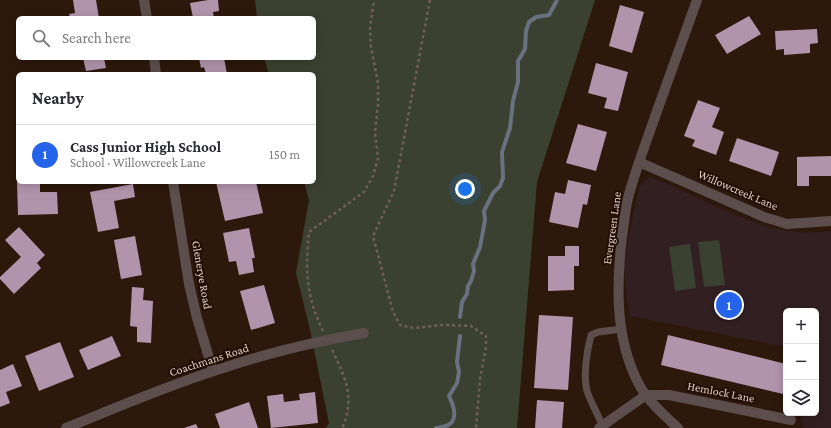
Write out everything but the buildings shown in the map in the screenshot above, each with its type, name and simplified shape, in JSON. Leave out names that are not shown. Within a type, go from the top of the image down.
[{"type":"street","points":[[144,0],[147,16]]},
{"type":"street","name":"Evergreen Lane","points":[[678,428],[665,417],[646,395],[631,368],[625,349],[619,314],[621,249],[628,199],[639,162],[697,0]]},
{"type":"street","points":[[154,60],[156,72]]},
{"type":"street","name":"Willowcreek Lane","points":[[639,162],[764,217],[787,224],[831,221]]},
{"type":"street","name":"Glenerye Road","points":[[173,184],[189,284],[197,318],[213,371]]},
{"type":"street","name":"Coachmans Road","points":[[66,428],[158,390],[213,371],[268,354],[364,332]]},
{"type":"street","points":[[601,427],[646,395]]},
{"type":"street","name":"Hemlock Lane","points":[[646,395],[669,395],[791,420]]},
{"type":"lane","points":[[601,427],[587,390],[586,376],[588,344],[591,335],[598,332],[622,329]]},
{"type":"path","points":[[342,428],[348,417],[350,403],[348,389],[342,370],[319,323],[311,301],[307,279],[306,257],[309,232],[364,192],[373,176],[378,158],[375,133],[378,104],[378,83],[371,47],[370,27],[374,0]]},
{"type":"path","points":[[430,0],[394,191],[373,236],[393,312],[400,325],[414,328],[443,325],[471,326],[486,336],[486,347],[480,379],[476,428]]},
{"type":"shaded area","points":[[650,177],[661,181],[719,208],[769,228],[806,233],[831,231],[831,428],[804,428],[801,421],[802,416],[819,416],[819,308],[783,308],[783,346],[630,316],[624,267],[633,214],[640,187],[643,182]]},
{"type":"green space","points":[[255,0],[595,0],[537,182],[517,428],[326,428],[329,423],[310,330],[296,273],[309,200],[305,184],[316,184],[316,72],[268,72],[265,60],[316,60],[316,16],[257,16]]},
{"type":"green space","points":[[719,240],[725,285],[704,287],[698,242]]},
{"type":"green space","points":[[690,244],[696,288],[675,291],[669,247]]},
{"type":"waterway","points":[[460,317],[462,302],[467,294],[468,286],[474,271],[473,264],[480,247],[485,220],[484,211],[493,193],[500,186],[503,178],[502,152],[510,128],[513,101],[518,82],[518,61],[525,49],[526,31],[529,22],[536,17],[549,15],[557,0]]},
{"type":"waterway","points":[[436,428],[447,426],[451,423],[454,416],[453,407],[449,396],[457,383],[459,372],[457,362],[460,336]]},
{"type":"place","name":"Cass Junior High School","points":[[729,305]]}]
